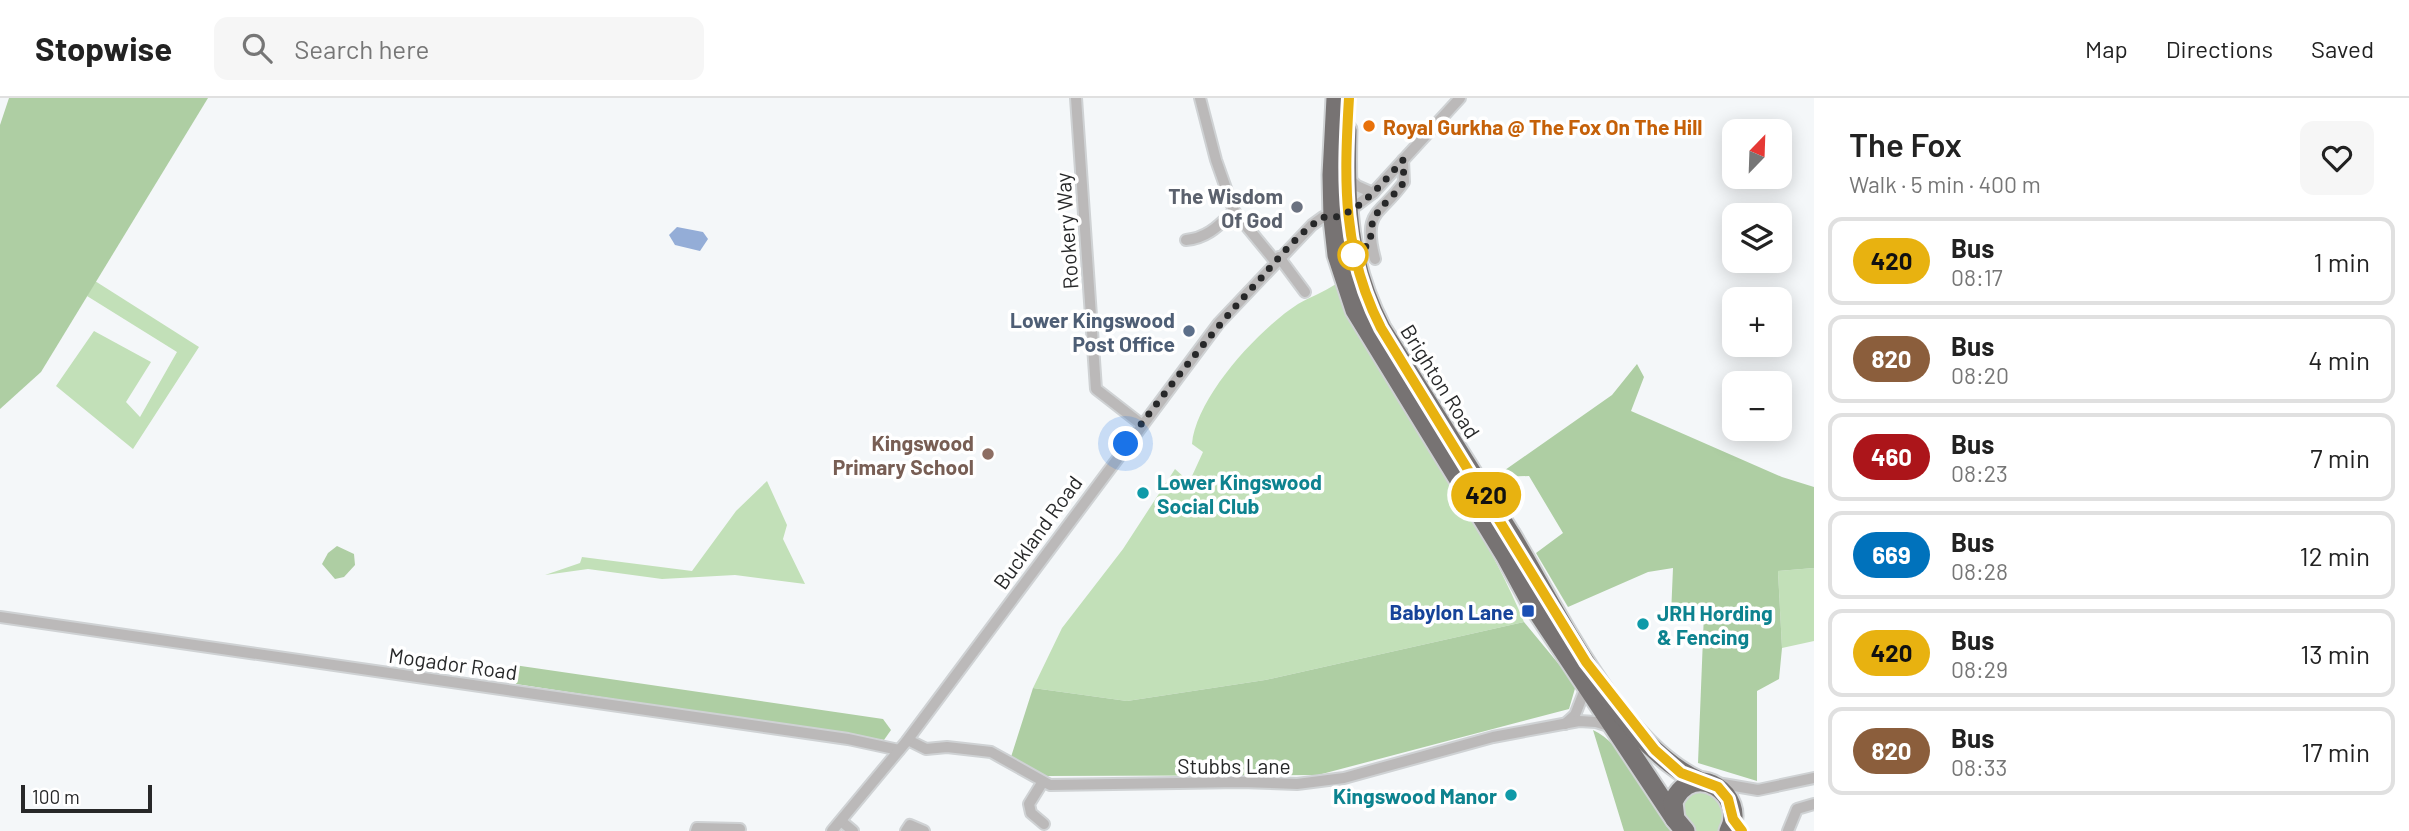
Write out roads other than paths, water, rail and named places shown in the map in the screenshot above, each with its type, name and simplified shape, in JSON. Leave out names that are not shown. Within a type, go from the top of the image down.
[{"type":"highway","name":"Brighton Road","points":[[1336,98],[1332,175],[1340,216],[1361,286],[1381,328],[1586,662],[1655,750],[1681,773],[1718,787],[1734,823]]},
{"type":"highway","name":"Brighton Road","points":[[1349,98],[1346,176],[1337,255],[1346,289],[1364,327],[1505,555],[1529,599],[1680,825]]},
{"type":"highway","points":[[1680,825],[1673,802],[1677,793],[1685,785],[1703,782]]},
{"type":"street","name":"Rookery Way","points":[[1076,98],[1096,389],[1141,424]]},
{"type":"street","points":[[1200,98],[1216,160],[1234,211],[1305,292]]},
{"type":"street","points":[[1340,216],[1373,193],[1460,98]]},
{"type":"street","points":[[1375,259],[1371,243],[1371,221],[1404,182],[1403,160]]},
{"type":"street","points":[[1346,176],[1363,190],[1373,193]]},
{"type":"street","points":[[1186,240],[1199,239],[1213,231],[1234,211]]},
{"type":"street","name":"Buckland Road","points":[[832,831],[908,740],[1141,424],[1219,323],[1277,259],[1323,217],[1340,216]]},
{"type":"street","name":"Mogador Road","points":[[0,617],[848,739],[899,750]]},
{"type":"street","points":[[1565,724],[1575,715],[1586,687]]},
{"type":"street","name":"Stubbs Lane","points":[[1042,783],[1320,784],[1493,737],[1565,724],[1596,722],[1612,727]]},
{"type":"street","points":[[908,740],[926,749],[947,747],[991,752],[1042,783],[1029,804],[1031,813],[1044,824]]},
{"type":"street","points":[[1703,782],[1745,790],[1814,778]]},
{"type":"street","points":[[1734,823],[1745,790]]},
{"type":"street","points":[[1788,831],[1797,810],[1814,804]]},
{"type":"street","points":[[841,821],[853,831]]},
{"type":"street","points":[[906,831],[910,825],[924,831]]},
{"type":"street","points":[[696,831],[697,828],[740,829]]},
{"type":"water","points":[[677,227],[703,232],[708,239],[700,251],[675,245],[669,235]]},
{"type":"place","name":"Royal Gurkha @ The Fox On The Hill","points":[[1369,126]]},
{"type":"place","name":"The Wisdom Of God","points":[[1297,207]]},
{"type":"place","name":"Lower Kingswood Post Office","points":[[1189,331]]},
{"type":"place","name":"Kingswood Primary School","points":[[988,454]]},
{"type":"place","name":"Lower Kingswood Social Club","points":[[1143,493]]},
{"type":"place","name":"Babylon Lane","points":[[1528,611]]},
{"type":"place","name":"JRH Hording & Fencing","points":[[1643,624]]},
{"type":"place","name":"Kingswood Manor","points":[[1511,795]]}]
